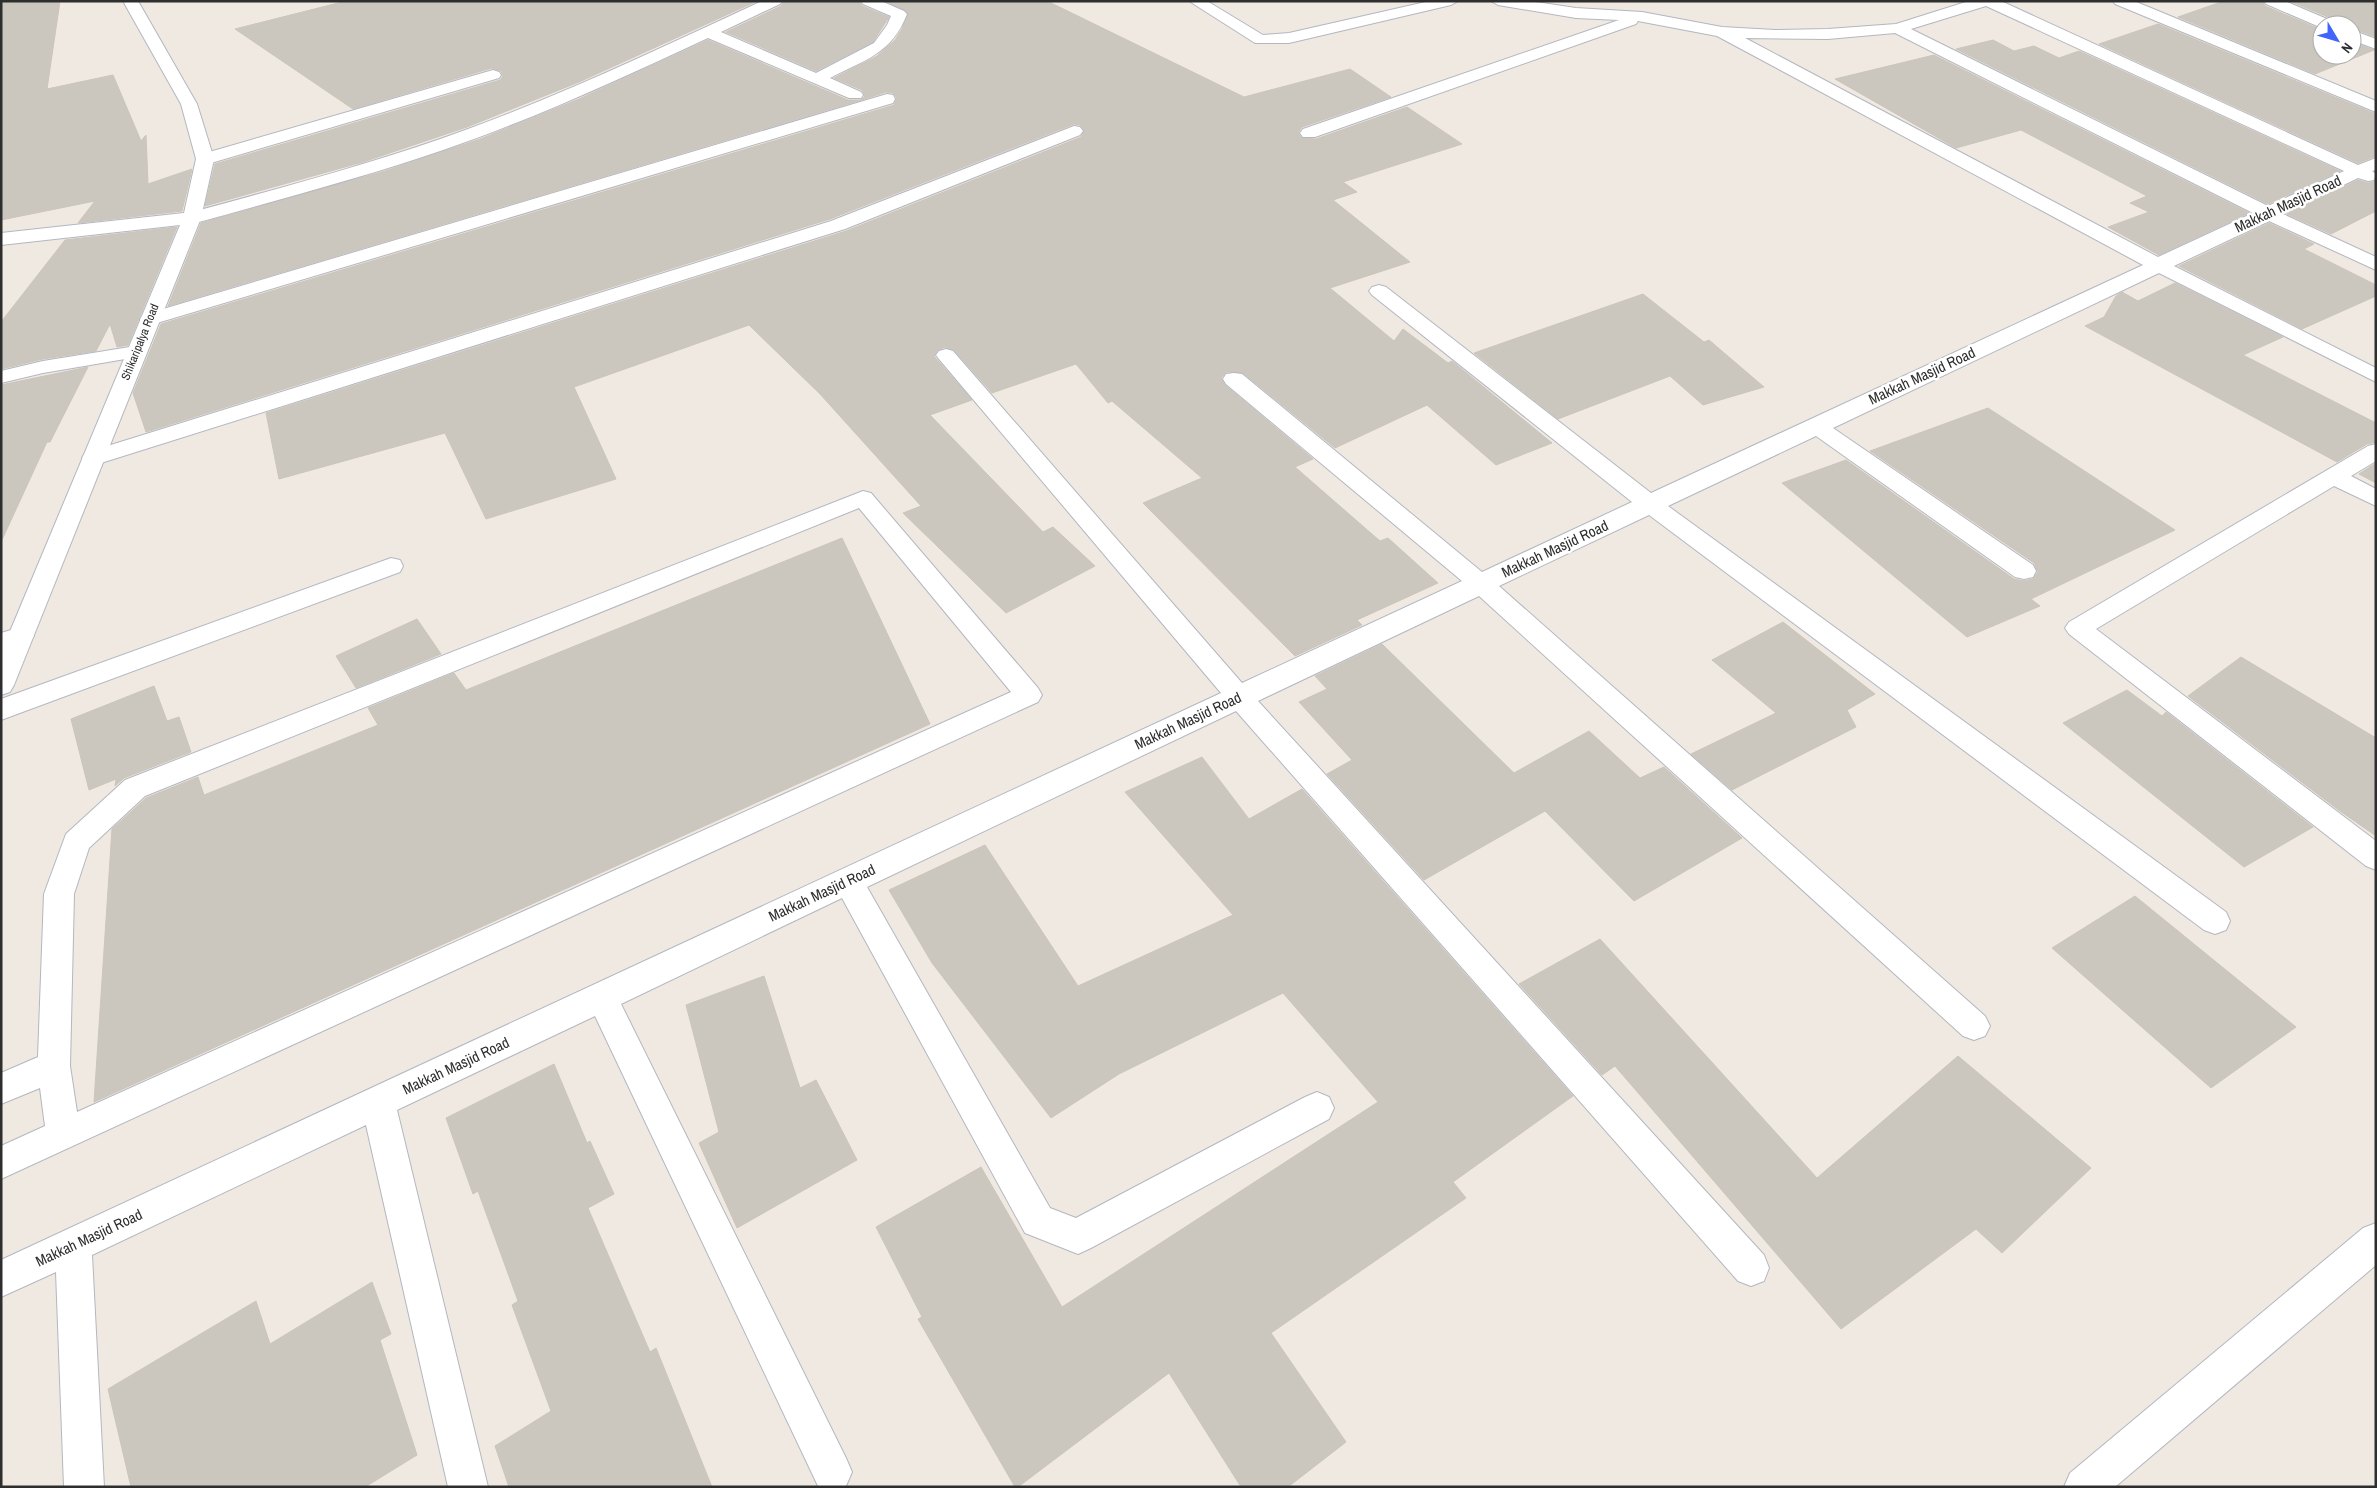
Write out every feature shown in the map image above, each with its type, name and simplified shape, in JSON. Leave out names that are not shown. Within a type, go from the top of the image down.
[{"type":"street","name":"Shikaripalya Road","points":[[1,685],[11,639],[93,458],[192,218],[205,159],[190,104],[130,1]]},
{"type":"street","points":[[1,239],[192,218],[358,173],[474,133],[580,90],[775,1]]},
{"type":"street","points":[[816,79],[880,46],[895,25],[899,14],[868,1]]},
{"type":"street","points":[[1196,1],[1260,40],[1289,38],[1451,1]]},
{"type":"street","points":[[1498,1],[1576,13],[1642,17],[1722,32],[1828,34],[1898,28],[1987,1],[2370,171]]},
{"type":"street","points":[[2120,1],[2376,107]]},
{"type":"street","points":[[2271,1],[2312,18]]},
{"type":"street","points":[[1309,133],[1642,17]]},
{"type":"street","points":[[1898,28],[2267,213],[2376,264]]},
{"type":"street","points":[[707,32],[855,95]]},
{"type":"street","points":[[1722,32],[2158,265],[2376,376]]},
{"type":"street","points":[[2362,38],[2376,44]]},
{"type":"street","points":[[205,159],[493,75]]},
{"type":"street","points":[[150,319],[887,99]]},
{"type":"street","points":[[93,458],[838,224],[1074,131]]},
{"type":"street","name":"Makkah Masjid Road","points":[[1,1279],[602,998],[2267,213],[2370,171]]},
{"type":"street","points":[[1379,291],[1650,504],[2215,921]]},
{"type":"street","points":[[1,377],[43,367],[136,352]]},
{"type":"street","points":[[946,354],[1239,697],[1751,1268]]},
{"type":"street","points":[[1234,379],[1481,584],[1974,1026]]},
{"type":"street","points":[[1816,426],[2024,571]]},
{"type":"street","points":[[2376,451],[2078,628],[2376,858]]},
{"type":"street","points":[[2333,476],[2376,499]]},
{"type":"street","points":[[1,1163],[63,1135],[1029,695],[863,498],[135,788],[76,842],[59,894],[54,1066],[63,1135]]},
{"type":"street","points":[[1,710],[391,566]]},
{"type":"street","points":[[848,881],[1038,1222],[1078,1236],[1317,1108]]},
{"type":"street","points":[[602,998],[832,1472]]},
{"type":"street","points":[[1,1089],[54,1066]]},
{"type":"street","points":[[378,1102],[468,1487]]},
{"type":"street","points":[[2084,1487],[2376,1241]]},
{"type":"street","points":[[73,1245],[84,1487]]},
{"type":"building","points":[[1,1],[60,1],[47,89],[113,75],[141,141],[146,135],[148,184],[192,169],[182,211],[78,223],[95,201],[1,220]]},
{"type":"building","points":[[346,1],[757,1],[579,82],[467,127],[363,162],[205,206],[215,164],[500,80],[503,76],[501,71],[492,68],[353,109],[235,29]]},
{"type":"building","points":[[784,1],[859,1],[862,6],[889,17],[873,42],[816,71],[726,32],[781,6]]},
{"type":"building","points":[[886,1],[1047,1],[1244,97],[1350,69],[1391,97],[1302,127],[1298,133],[1302,138],[1316,139],[1407,107],[1462,144],[1343,182],[1357,192],[1333,200],[1410,262],[1330,288],[1394,341],[1403,329],[1448,363],[1452,361],[1552,443],[1496,465],[1427,405],[1335,448],[1243,373],[1226,372],[1221,378],[1225,385],[1313,459],[1295,467],[1380,541],[1388,538],[1438,583],[1357,620],[1362,625],[1295,656],[1143,503],[1202,478],[1112,401],[1108,403],[1076,364],[992,393],[954,350],[945,347],[938,350],[934,356],[972,400],[930,415],[1043,532],[1053,527],[1095,566],[1006,613],[903,513],[921,506],[820,394],[749,325],[574,387],[616,479],[486,519],[445,433],[279,479],[266,413],[846,231],[1081,137],[1084,130],[1080,125],[1074,124],[830,219],[146,432],[133,393],[161,324],[894,105],[897,98],[893,93],[886,92],[861,100],[865,96],[862,90],[834,78],[877,56],[895,40],[902,29],[908,13]]},
{"type":"building","points":[[2224,1],[2262,1],[2265,6],[2312,26],[2312,65],[2337,65],[2315,74],[2178,17]]},
{"type":"building","points":[[2290,1],[2376,1],[2376,37],[2362,32],[2362,15],[2323,15]]},
{"type":"building","points":[[2158,24],[2376,114],[2376,156],[2358,163],[2099,44]]},
{"type":"building","points":[[708,40],[848,100],[861,100],[168,306],[201,223],[385,171],[480,139],[579,99]]},
{"type":"building","points":[[1993,40],[2014,51],[2034,46],[2059,58],[2079,51],[2340,171],[2268,204],[1956,49]]},
{"type":"building","points":[[2362,46],[2374,50],[2362,55]]},
{"type":"building","points":[[1934,55],[2249,213],[2159,255],[2108,227],[2149,212],[2130,203],[2147,196],[2021,130],[1956,148],[1835,79]]},
{"type":"building","points":[[2358,180],[2368,183],[2376,181],[2376,211],[2331,234],[2287,214]]},
{"type":"building","points":[[2269,223],[2314,244],[2304,249],[2376,285],[2376,296],[2302,329],[2179,266]]},
{"type":"building","points":[[177,227],[128,345],[117,347],[110,324],[96,351],[43,359],[1,369],[1,322],[65,240]]},
{"type":"building","points":[[2175,283],[2283,337],[2243,355],[2376,423],[2376,442],[2367,444],[2337,462],[2085,326],[2104,317],[2116,296],[2122,292],[2138,301]]},
{"type":"building","points":[[1643,294],[1704,342],[1709,340],[1764,387],[1703,405],[1670,376],[1558,419],[1474,353]]},
{"type":"building","points":[[88,367],[50,442],[47,442],[1,542],[1,385]]},
{"type":"building","points":[[1988,408],[2175,530],[2031,599],[2040,606],[1967,637],[1782,483],[1846,460],[2014,579],[2024,581],[2033,579],[2038,572],[2034,563],[1870,451]]},
{"type":"building","points":[[2376,463],[2376,483],[2359,474]]},
{"type":"building","points":[[842,538],[930,724],[94,1102],[112,829],[146,798],[198,777],[204,795],[378,725],[368,708],[454,673],[466,690]]},
{"type":"building","points":[[417,619],[441,654],[356,688],[336,656]]},
{"type":"building","points":[[1783,622],[1875,694],[1847,710],[1856,727],[1732,790],[1691,754],[1776,713],[1712,660]]},
{"type":"building","points":[[1382,644],[1514,773],[1589,731],[1640,778],[1664,767],[1742,838],[1634,901],[1545,811],[1424,880],[1327,774],[1352,760],[1299,702],[1327,689],[1315,676]]},
{"type":"building","points":[[2241,657],[2376,738],[2376,836],[2188,696]]},
{"type":"building","points":[[154,686],[167,721],[179,717],[191,752],[124,778],[115,786],[116,779],[89,790],[71,719]]},
{"type":"building","points":[[2127,690],[2162,716],[2166,712],[2313,827],[2244,867],[2063,723]]},
{"type":"building","points":[[1202,757],[1249,819],[1302,789],[1573,1096],[1453,1182],[1466,1198],[1271,1333],[1346,1442],[1288,1487],[1241,1487],[1169,1373],[1018,1487],[1015,1487],[918,1319],[922,1317],[876,1227],[981,1167],[1062,1307],[1378,1102],[1283,993],[1119,1074],[1051,1118],[932,963],[889,890],[985,845],[1078,986],[1233,915],[1125,792]]},
{"type":"building","points":[[2135,896],[2296,1027],[2211,1088],[2052,948]]},
{"type":"building","points":[[1600,939],[1817,1178],[1958,1056],[2091,1168],[2002,1253],[1976,1229],[1841,1329],[1615,1066],[1602,1075],[1519,984]]},
{"type":"building","points":[[764,976],[800,1088],[816,1080],[857,1160],[737,1228],[699,1143],[719,1132],[686,1005]]},
{"type":"building","points":[[554,1064],[587,1143],[590,1141],[614,1194],[588,1208],[650,1352],[656,1348],[712,1487],[509,1487],[495,1446],[551,1411],[512,1305],[518,1301],[478,1191],[473,1194],[446,1118]]},
{"type":"building","points":[[372,1282],[391,1334],[380,1340],[417,1455],[365,1487],[131,1487],[108,1389],[256,1301],[270,1344]]}]
